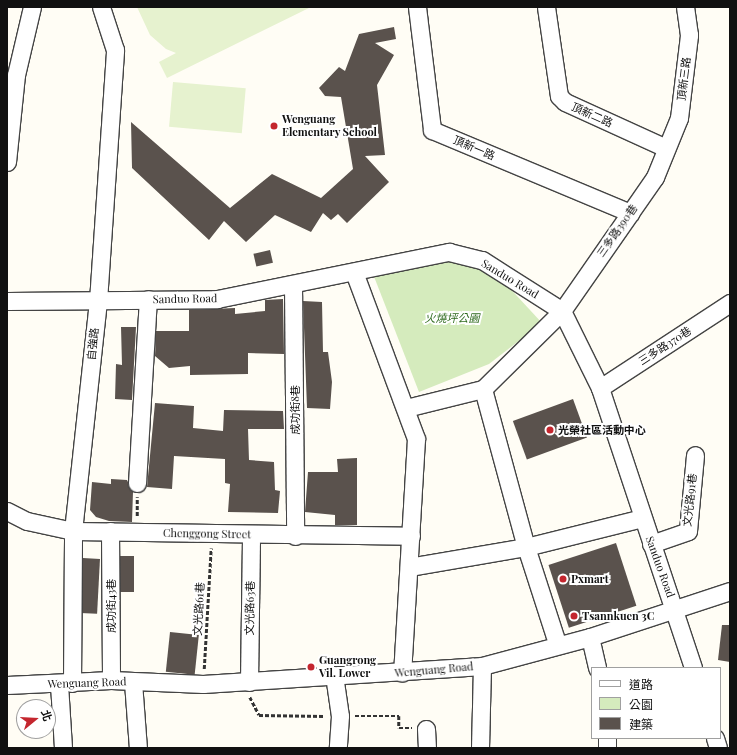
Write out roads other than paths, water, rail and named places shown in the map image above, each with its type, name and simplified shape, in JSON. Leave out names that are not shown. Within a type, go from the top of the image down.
[{"type":"street","points":[[7,162],[12,75],[32,7]]},
{"type":"street","name":"自強路","points":[[63,748],[73,531],[98,301],[114,50],[101,7]]},
{"type":"street","name":"頂新一路","points":[[417,7],[432,130],[630,213]]},
{"type":"street","name":"頂新二路","points":[[546,7],[559,96],[565,102],[666,148]]},
{"type":"street","name":"頂新三路","points":[[666,148],[679,118],[685,80],[689,35],[685,7]]},
{"type":"street","name":"三多路390巷","points":[[483,389],[562,311],[655,177],[666,148]]},
{"type":"street","name":"Sanduo Road","points":[[7,301],[217,299],[449,252],[482,260],[562,311],[600,388],[693,667]]},
{"type":"street","points":[[354,272],[406,408],[416,439],[402,673]]},
{"type":"street","name":"成功街8巷","points":[[293,284],[295,536]]},
{"type":"street","points":[[137,483],[148,299]]},
{"type":"street","name":"三多路370巷","points":[[600,388],[730,304]]},
{"type":"street","points":[[406,408],[483,389],[526,547],[557,643]]},
{"type":"street","name":"文光路91巷","points":[[651,544],[688,531],[695,455]]},
{"type":"street","name":"Chenggong Street","points":[[7,511],[27,522],[73,531],[110,531],[211,536],[411,536]]},
{"type":"street","points":[[409,567],[526,547],[642,518]]},
{"type":"street","name":"成功街43巷","points":[[110,531],[111,680]]},
{"type":"street","name":"文光路63巷","points":[[249,682],[251,535]]},
{"type":"street","name":"Wenguang Road","points":[[7,685],[65,684],[111,680],[203,684],[334,675],[402,673],[482,666],[557,643],[590,638],[730,591]]},
{"type":"street","points":[[590,638],[597,667]]},
{"type":"street","points":[[480,748],[482,666]]},
{"type":"street","points":[[334,675],[340,716],[338,748]]},
{"type":"street","points":[[133,682],[138,748]]},
{"type":"street","points":[[426,729],[427,748]]},
{"type":"place","name":"Wenguang Elementary School","points":[[274,126]]},
{"type":"place","name":"光榮社區活動中心","points":[[550,430]]},
{"type":"place","name":"Pxmart","points":[[563,579]]},
{"type":"place","name":"Tsannkuen 3C","points":[[574,616]]},
{"type":"place","name":"Guangrong Vil. Lower","points":[[311,667]]},
{"type":"park label","name":"火燒坪公園","points":[[452,318]]}]
